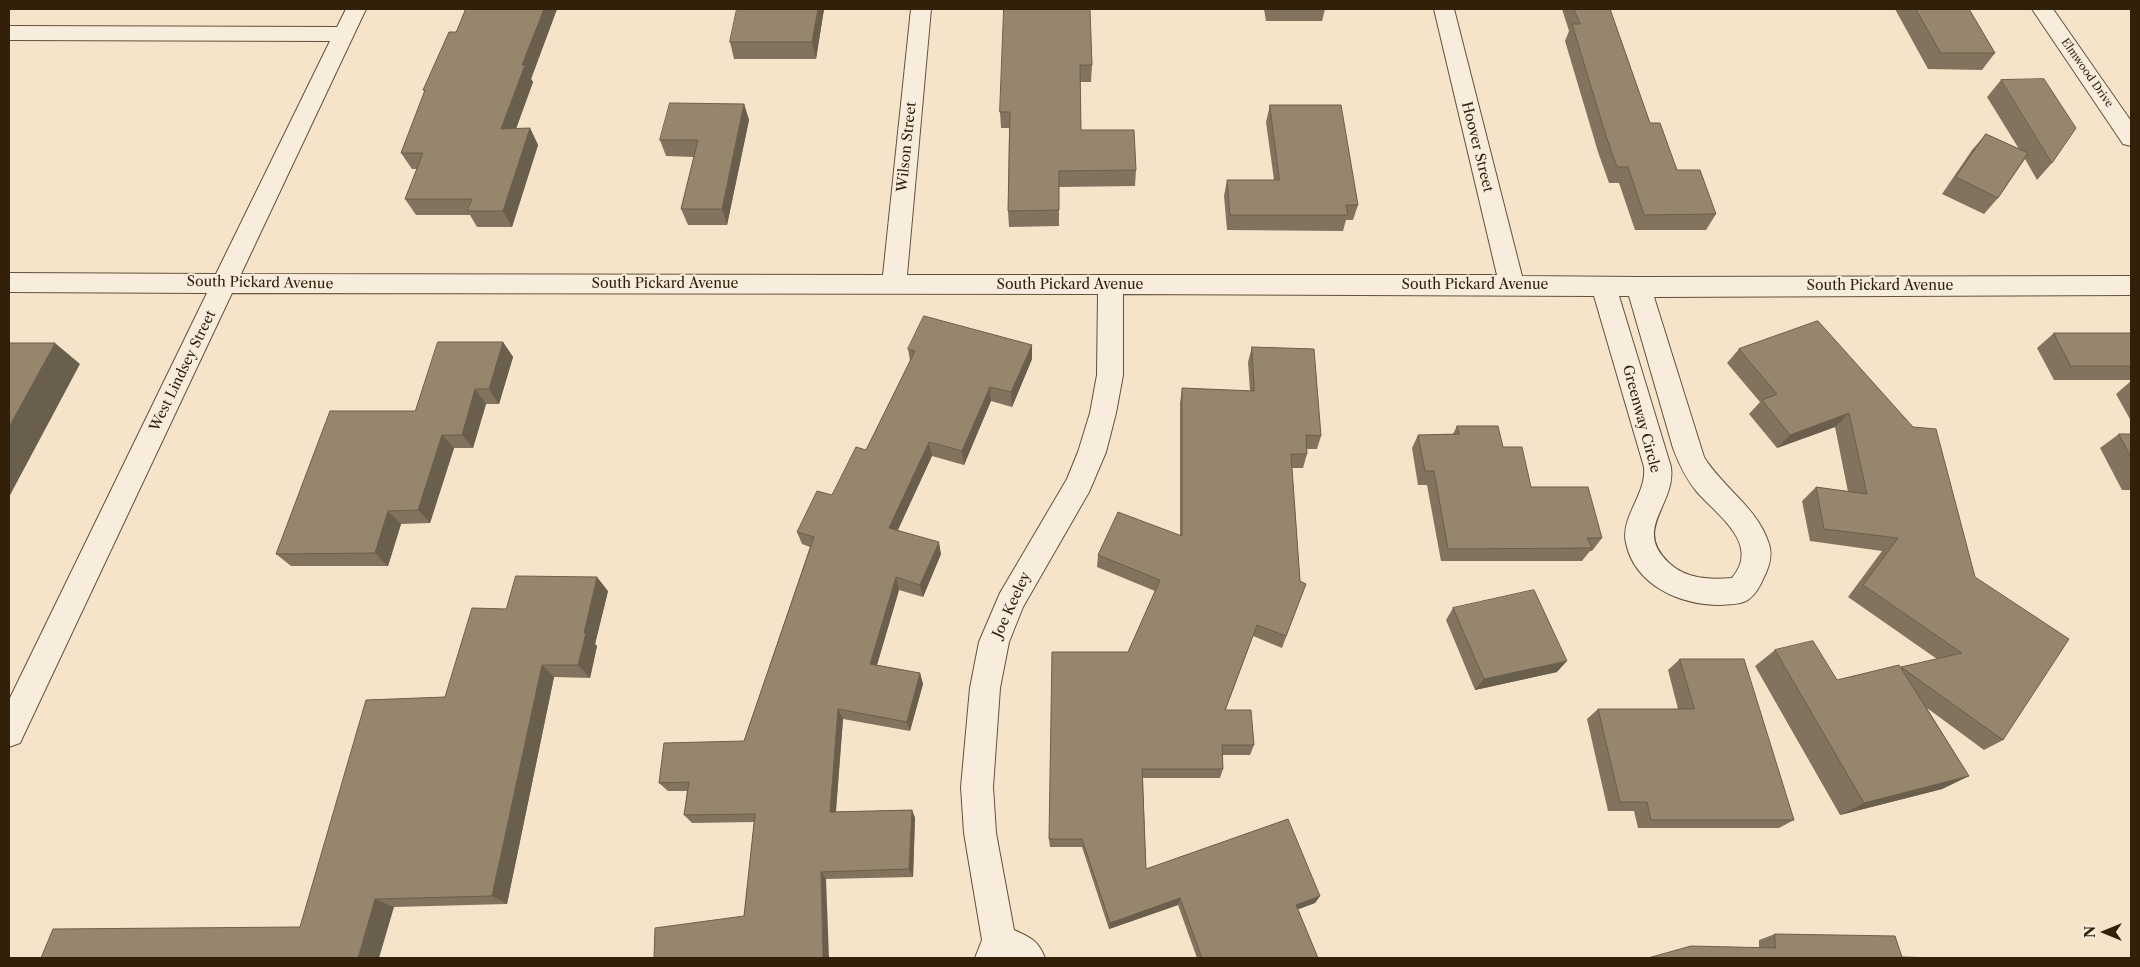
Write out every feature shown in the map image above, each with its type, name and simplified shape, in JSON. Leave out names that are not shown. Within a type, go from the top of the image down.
[{"type":"street","name":"West Lindsey Street","points":[[9,732],[356,9]]},
{"type":"street","name":"Wilson Street","points":[[894,284],[921,9]]},
{"type":"street","name":"Hoover Street","points":[[1444,9],[1498,235],[1512,285]]},
{"type":"street","name":"Elmwood Drive","points":[[2042,9],[2131,138]]},
{"type":"street","points":[[9,33],[343,34]]},
{"type":"street","name":"South Pickard Avenue","points":[[9,282],[1111,286],[1512,285],[1639,287],[2131,286]]},
{"type":"street","name":"Joe Keeley","points":[[1028,958],[1022,952],[996,949],[980,833],[977,787],[986,688],[994,642],[1010,602],[1079,484],[1092,452],[1103,413],[1110,375],[1111,286]]},
{"type":"street","name":"Greenway Circle","points":[[1603,286],[1641,409],[1658,472],[1656,492],[1645,514],[1640,532],[1642,550],[1651,564],[1664,577],[1686,588],[1704,593],[1738,590],[1753,571],[1757,556],[1755,542],[1743,522],[1724,503],[1693,462],[1639,287]]},
{"type":"building","points":[[466,9],[544,9],[522,65],[525,65],[501,129],[530,128],[503,211],[467,211],[472,199],[405,199],[423,153],[401,153],[425,90],[423,90],[449,32],[456,32]]},
{"type":"building","points":[[737,9],[818,9],[812,42],[730,42]]},
{"type":"building","points":[[1004,9],[1090,9],[1092,65],[1080,65],[1081,130],[1134,130],[1136,170],[1059,171],[1059,210],[1008,211],[1010,112],[1000,112]]},
{"type":"building","points":[[1574,9],[1610,9],[1650,123],[1660,123],[1677,170],[1700,170],[1716,214],[1644,215],[1628,167],[1617,167],[1606,136],[1572,24],[1580,24]]},
{"type":"building","points":[[1916,9],[1969,9],[1995,53],[1941,53]]},
{"type":"building","points":[[2044,79],[2076,128],[2052,163],[2001,80]]},
{"type":"building","points":[[670,103],[744,104],[722,209],[681,209],[698,140],[660,140]]},
{"type":"building","points":[[1270,105],[1341,105],[1358,205],[1346,205],[1348,215],[1230,215],[1227,180],[1279,180]]},
{"type":"building","points":[[1986,134],[2028,153],[1998,198],[1956,177]]},
{"type":"building","points":[[924,316],[1032,345],[1011,392],[990,387],[962,451],[929,442],[889,528],[939,542],[920,585],[896,577],[870,664],[920,673],[907,722],[838,709],[830,812],[912,810],[909,869],[821,872],[823,958],[654,958],[655,928],[744,916],[755,814],[684,815],[689,782],[659,783],[664,743],[744,741],[814,537],[797,532],[817,491],[832,495],[856,447],[866,450],[915,351],[908,349]]},
{"type":"building","points":[[1818,321],[1913,427],[1936,429],[1975,577],[2069,639],[2003,740],[1901,667],[1962,653],[1863,585],[1898,538],[1824,529],[1816,487],[1867,494],[1849,413],[1790,435],[1762,400],[1777,394],[1739,349]]},
{"type":"building","points":[[2054,333],[2131,333],[2131,366],[2071,366]]},
{"type":"building","points":[[438,342],[503,342],[489,389],[475,389],[462,435],[442,435],[418,510],[388,511],[375,553],[276,554],[330,411],[415,411]]},
{"type":"building","points":[[9,343],[55,343],[9,427]]},
{"type":"building","points":[[1252,347],[1314,349],[1321,436],[1306,435],[1307,454],[1291,454],[1300,581],[1306,584],[1286,636],[1257,625],[1225,710],[1251,710],[1254,745],[1222,745],[1223,769],[1142,769],[1146,869],[1288,819],[1320,896],[1296,905],[1318,958],[1202,958],[1180,898],[1110,923],[1082,839],[1049,839],[1052,652],[1128,652],[1160,580],[1098,555],[1118,512],[1182,536],[1182,388],[1254,391]]},
{"type":"building","points":[[1457,426],[1498,426],[1503,447],[1522,447],[1531,487],[1588,487],[1602,538],[1587,538],[1592,548],[1448,549],[1434,471],[1425,471],[1418,435],[1459,434]]},
{"type":"building","points":[[2119,434],[2131,434],[2131,457]]},
{"type":"building","points":[[516,576],[597,577],[578,665],[542,665],[492,896],[375,899],[358,958],[41,958],[53,929],[300,927],[366,700],[445,697],[472,608],[506,609]]},
{"type":"building","points":[[1534,590],[1567,661],[1484,679],[1453,608]]},
{"type":"building","points":[[1813,641],[1837,680],[1899,665],[1969,776],[1864,803],[1775,650]]},
{"type":"building","points":[[1680,659],[1744,659],[1794,820],[1651,820],[1647,802],[1620,802],[1598,709],[1694,709]]},
{"type":"building","points":[[1775,934],[1895,936],[1902,957],[1940,958],[1648,958],[1691,946],[1775,948]]}]
